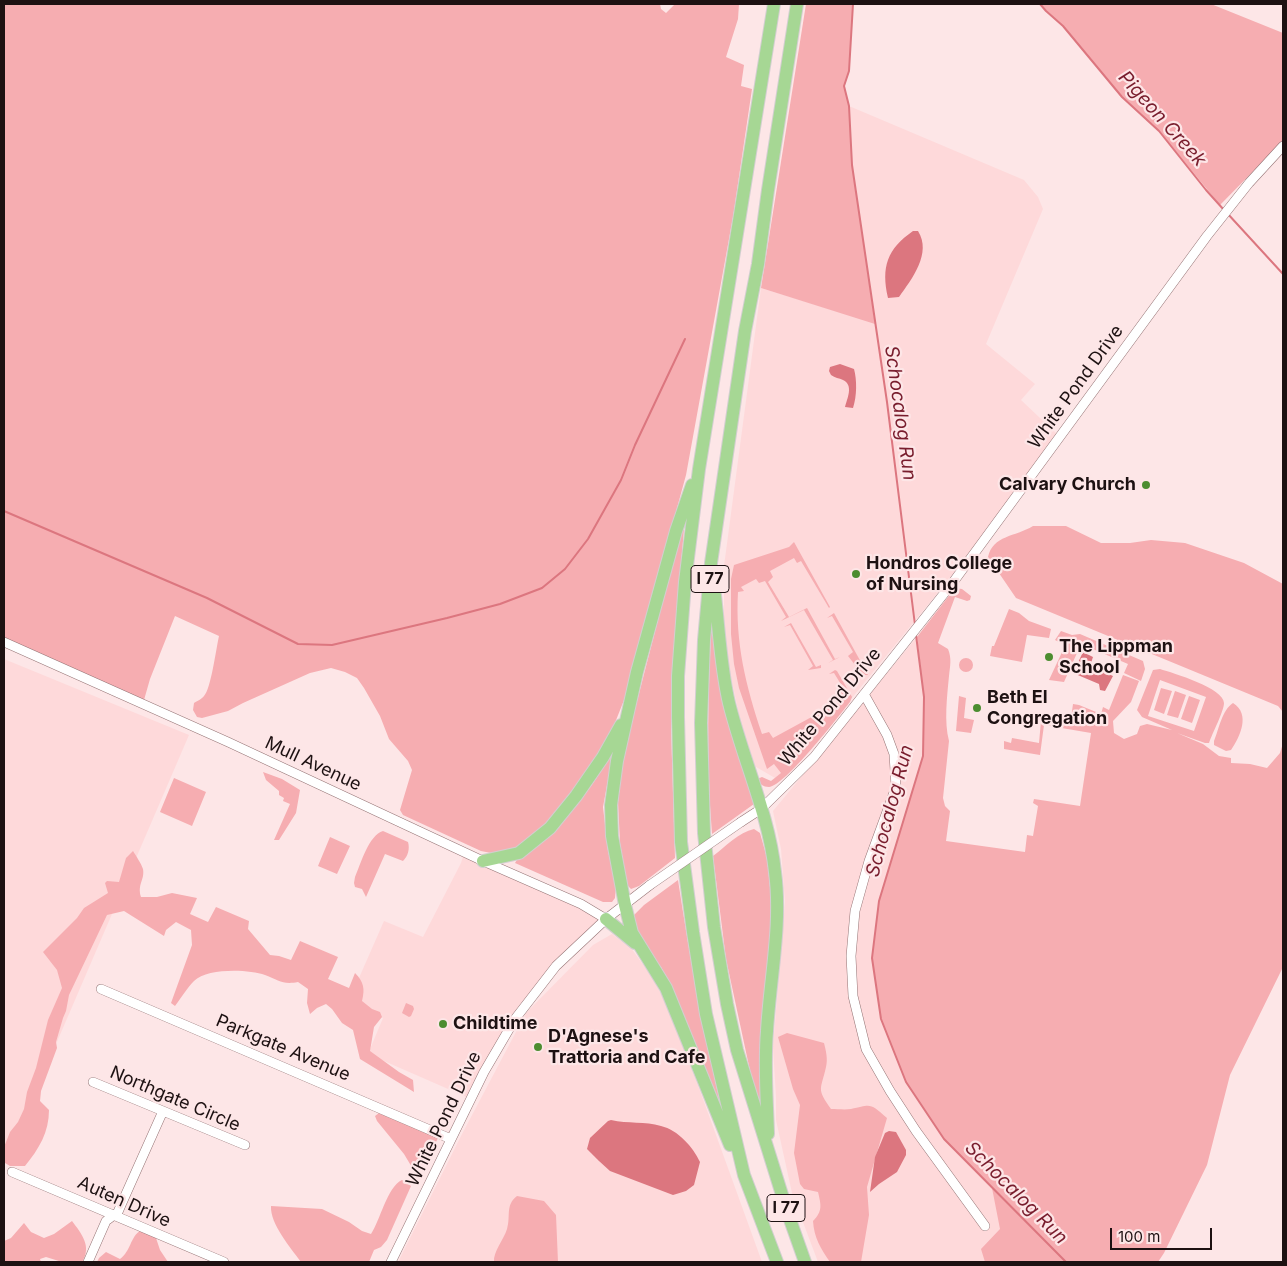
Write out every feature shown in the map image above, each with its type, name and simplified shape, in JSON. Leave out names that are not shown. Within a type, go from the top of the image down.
[{"type":"highway","name":"I 77","points":[[774,4],[699,469],[685,582],[678,676],[681,842],[706,1014],[744,1175],[777,1262]]},
{"type":"highway","name":"I 77","points":[[798,4],[758,264],[744,341],[711,563],[704,631],[701,755],[704,833],[714,927],[737,1050],[788,1214],[805,1262]]},
{"type":"highway","points":[[699,469],[682,509],[628,712],[617,762],[611,804],[612,836],[632,933],[666,988],[744,1175]]},
{"type":"highway","points":[[711,563],[723,676],[729,703],[773,854],[777,887],[776,930],[766,1032],[769,1154]]},
{"type":"highway","points":[[484,861],[519,853],[550,828],[576,796],[603,757],[628,712]]},
{"type":"highway","points":[[606,919],[644,953]]},
{"type":"street","name":"White Pond Drive","points":[[390,1262],[484,1072],[515,1019],[531,996],[556,966],[606,919],[650,885],[761,809],[814,757],[954,581],[1232,205],[1249,183],[1283,146]]},
{"type":"street","name":"Mull Avenue","points":[[4,642],[228,742],[581,904],[606,919]]},
{"type":"street","points":[[864,694],[887,735],[894,754],[896,787],[869,861],[855,910],[851,956],[853,996],[866,1049],[890,1091],[916,1131],[985,1226]]},
{"type":"street","name":"Parkgate Avenue","points":[[101,988],[451,1138]]},
{"type":"street","name":"Northgate Circle","points":[[93,1082],[245,1145]]},
{"type":"street","points":[[88,1262],[106,1221],[114,1215],[121,1205],[163,1111]]},
{"type":"street","name":"Auten Drive","points":[[12,1172],[224,1262]]},
{"type":"shaded area","points":[[4,4],[660,4],[661,9],[666,13],[675,4],[739,4],[738,19],[726,57],[744,65],[741,86],[752,89],[733,217],[686,475],[626,695],[605,748],[559,811],[515,852],[501,855],[481,851],[403,815],[400,810],[412,770],[408,761],[389,739],[380,716],[364,688],[357,678],[345,672],[331,668],[310,673],[228,711],[202,718],[197,717],[193,710],[194,703],[207,692],[219,636],[175,616],[150,679],[144,700],[4,639]]},
{"type":"shaded area","points":[[806,4],[853,4],[849,71],[844,86],[849,106],[852,165],[875,324],[761,288]]},
{"type":"shaded area","points":[[1040,4],[1211,4],[1283,33],[1283,141],[1220,205],[1159,131],[1122,97],[1063,26]]},
{"type":"shaded area","points":[[849,106],[1024,180],[1038,197],[1043,209],[986,344],[1035,384],[1021,400],[1058,435],[957,569],[803,758],[775,778],[751,764],[738,710],[727,659],[724,622],[724,566],[761,288],[875,323],[852,165]]},
{"type":"shaded area","points":[[913,231],[918,231],[922,239],[922,257],[919,266],[899,297],[888,298],[885,277],[888,260],[897,245]]},
{"type":"shaded area","points":[[840,364],[854,369],[856,388],[853,408],[845,407],[849,392],[848,385],[843,380],[831,375],[829,371],[830,367]]},
{"type":"shaded area","points":[[1033,526],[1066,526],[1101,543],[1130,543],[1151,540],[1185,543],[1244,563],[1283,584],[1283,712],[1278,706],[1016,598],[988,557],[995,544],[1000,540]]},
{"type":"shaded area","points":[[684,529],[673,657],[671,729],[675,858],[639,886],[631,889],[627,885],[620,843],[618,802],[624,752],[680,534]]},
{"type":"shaded area","points":[[794,542],[830,607],[801,561],[797,563],[794,558],[770,571],[773,577],[768,582],[789,617],[807,608],[835,659],[840,657],[828,663],[833,660],[804,610],[781,621],[786,617],[765,581],[759,583],[756,579],[741,587],[744,591],[738,592],[740,647],[751,699],[762,734],[769,732],[773,738],[841,701],[836,691],[842,686],[834,673],[829,674],[835,670],[852,697],[835,721],[798,764],[777,784],[767,787],[762,785],[757,779],[762,777],[771,781],[781,773],[774,764],[767,769],[739,688],[731,634],[731,579],[734,565],[789,547]]},
{"type":"shaded area","points":[[955,588],[962,589],[971,596],[970,600],[967,601],[955,597],[938,643],[948,649],[950,659],[946,709],[949,741],[943,798],[945,806],[950,811],[946,841],[1025,852],[1027,835],[1033,836],[1038,806],[1033,803],[1034,799],[1080,806],[1091,733],[1044,725],[1040,755],[1004,749],[1004,741],[1011,743],[1012,738],[1039,743],[1041,721],[1070,725],[1073,704],[1101,714],[1103,707],[1109,710],[1123,675],[1139,681],[1131,702],[1113,721],[1114,733],[1124,739],[1137,734],[1140,726],[1147,724],[1172,730],[1142,717],[1137,710],[1153,670],[1160,669],[1207,687],[1222,697],[1224,703],[1209,743],[1177,733],[1203,744],[1219,756],[1231,758],[1231,763],[1250,764],[1267,768],[1280,753],[1283,743],[1283,967],[1230,1075],[1207,1165],[1158,1262],[985,1262],[981,1249],[1000,1229],[992,1188],[944,1139],[906,1082],[881,1019],[872,958],[879,901],[923,756],[924,697],[917,637]],"holes":[[[1160,680],[1206,697],[1194,731],[1148,716]]]},
{"type":"shaded area","points":[[1009,609],[1019,613],[1029,621],[1051,629],[1049,638],[1027,635],[1022,662],[990,656],[992,646],[994,646]]},
{"type":"shaded area","points":[[834,613],[868,675],[863,675],[848,656],[853,652],[832,616],[827,618]]},
{"type":"shaded area","points":[[712,615],[754,804],[712,834],[708,724]]},
{"type":"shaded area","points":[[791,623],[816,667],[821,665],[821,668],[808,670],[813,666],[790,625],[784,627]]},
{"type":"shaded area","points":[[1061,631],[1072,635],[1080,634],[1143,661],[1145,669],[1141,681],[1124,673],[1128,664],[1081,644],[1064,682],[1049,680],[1063,650],[1063,644],[1055,640]]},
{"type":"shaded area","points":[[917,637],[924,697],[923,756],[879,901],[872,958],[944,1139],[1066,1262],[818,1262],[792,1193],[776,1120],[773,1047],[785,902],[781,849],[773,811]]},
{"type":"shaded area","points":[[1083,652],[1093,657],[1090,666],[1113,676],[1105,691],[1100,690],[1099,684],[1073,673]]},
{"type":"shaded area","points":[[966,658],[971,660],[973,665],[971,670],[966,672],[961,670],[959,665],[961,660]]},
{"type":"shaded area","points":[[4,659],[189,735],[4,1165]]},
{"type":"shaded area","points":[[1161,688],[1172,691],[1164,714],[1154,710]]},
{"type":"shaded area","points":[[1175,691],[1186,695],[1178,718],[1167,715]]},
{"type":"shaded area","points":[[959,696],[966,698],[964,718],[974,720],[971,733],[956,731]]},
{"type":"shaded area","points":[[1189,696],[1200,700],[1192,723],[1181,719]]},
{"type":"shaded area","points":[[1233,703],[1242,713],[1242,726],[1231,750],[1226,751],[1214,745],[1214,741],[1223,715]]},
{"type":"shaded area","points":[[609,756],[612,758],[603,807],[608,851],[616,886],[615,898],[612,902],[603,902],[515,863],[518,858],[570,812],[591,786]]},
{"type":"shaded area","points":[[263,772],[282,779],[300,790],[296,813],[279,840],[274,840],[290,804],[283,801],[284,798],[266,780]]},
{"type":"shaded area","points":[[174,778],[206,792],[192,826],[160,812]]},
{"type":"shaded area","points":[[754,829],[760,833],[767,858],[772,907],[763,1107],[759,1109],[726,959],[713,856],[738,836]]},
{"type":"shaded area","points":[[383,831],[408,842],[408,852],[403,861],[385,854],[366,897],[362,889],[355,887],[355,877],[370,844]]},
{"type":"shaded area","points":[[330,837],[350,846],[337,874],[318,866]]},
{"type":"shaded area","points":[[133,851],[143,869],[140,889],[141,897],[157,897],[172,893],[197,898],[190,914],[208,922],[216,907],[249,921],[248,929],[270,955],[291,960],[300,941],[338,957],[328,979],[349,988],[355,973],[358,976],[363,986],[362,1001],[372,1009],[380,1012],[382,1017],[374,1027],[370,1051],[413,1080],[414,1092],[360,1059],[353,1030],[342,1023],[326,1004],[310,1014],[307,1003],[308,989],[298,982],[284,982],[258,973],[218,972],[200,977],[194,981],[175,1006],[171,1003],[192,945],[191,930],[176,922],[166,930],[164,936],[124,911],[107,915],[69,995],[56,1042],[57,1048],[41,1091],[40,1101],[49,1110],[49,1118],[42,1140],[25,1166],[10,1166],[5,1163],[4,1166],[4,1147],[10,1132],[18,1122],[24,1109],[27,1092],[36,1068],[48,1020],[62,988],[57,970],[43,952],[77,918],[84,908],[108,893],[105,883],[107,881],[119,882],[126,858]]},
{"type":"shaded area","points":[[464,853],[606,919],[531,996],[471,1099],[368,1054],[383,1018],[348,1003],[384,921],[423,937],[461,863]]},
{"type":"shaded area","points":[[678,880],[698,998],[723,1114],[671,985],[661,967],[640,941],[632,917],[644,905]]},
{"type":"shaded area","points":[[612,934],[631,948],[653,978],[665,1002],[699,1088],[762,1262],[398,1262],[461,1136],[526,1013],[593,945]]},
{"type":"shaded area","points":[[406,1003],[413,1006],[414,1009],[409,1017],[402,1013]]},
{"type":"shaded area","points":[[787,1033],[824,1043],[827,1061],[821,1089],[823,1097],[831,1109],[871,1106],[887,1118],[867,1187],[869,1215],[861,1262],[830,1262],[816,1238],[813,1221],[820,1208],[818,1192],[804,1189],[800,1184],[794,1153],[800,1105],[793,1089],[778,1037]]},
{"type":"shaded area","points":[[379,1113],[438,1138],[426,1162],[416,1174],[404,1154],[377,1121],[375,1116]]},
{"type":"shaded area","points":[[611,1120],[655,1124],[679,1135],[689,1145],[700,1162],[694,1185],[686,1191],[673,1195],[610,1171],[587,1149],[590,1138]]},
{"type":"shaded area","points":[[889,1131],[896,1132],[906,1150],[906,1155],[897,1172],[870,1192],[875,1157],[885,1133]]},
{"type":"shaded area","points":[[402,1180],[411,1186],[387,1240],[381,1247],[374,1250],[369,1262],[301,1262],[277,1228],[272,1213],[271,1206],[322,1209],[371,1234],[392,1190]]},
{"type":"shaded area","points":[[517,1196],[544,1201],[556,1215],[558,1262],[494,1262],[495,1254],[507,1229],[511,1203]]},
{"type":"shaded area","points":[[72,1221],[86,1246],[82,1262],[62,1262],[46,1257],[40,1259],[41,1262],[4,1262],[4,1241],[11,1238],[24,1223],[31,1232],[44,1238],[54,1234]]},
{"type":"shaded area","points":[[141,1230],[155,1235],[160,1250],[168,1262],[97,1262],[106,1252],[120,1259]]},
{"type":"waterway","name":"Schocalog Run","points":[[853,4],[849,71],[844,86],[849,106],[852,165],[887,402],[915,625]]},
{"type":"waterway","name":"Pigeon Creek","points":[[1040,4],[1063,26],[1122,97],[1159,131],[1224,210]]},
{"type":"waterway","name":"Pigeon Creek","points":[[1227,213],[1283,274]]},
{"type":"waterway","points":[[4,511],[207,598],[298,644],[332,645],[447,618],[500,604],[542,588],[565,569],[588,539],[621,480],[635,445],[685,339]]},
{"type":"waterway","name":"Schocalog Run","points":[[916,635],[924,697],[923,756],[879,901],[872,958],[881,1019],[906,1082],[944,1139],[1066,1262]]},
{"type":"place","name":"Calvary Church","points":[[1146,485]]},
{"type":"place","name":"Hondros College of Nursing","points":[[856,574]]},
{"type":"place","name":"The Lippman School","points":[[1049,657]]},
{"type":"place","name":"Beth El Congregation","points":[[977,708]]},
{"type":"place","name":"Childtime","points":[[443,1024]]},
{"type":"place","name":"D'Agnese's Trattoria and Cafe","points":[[538,1047]]}]
